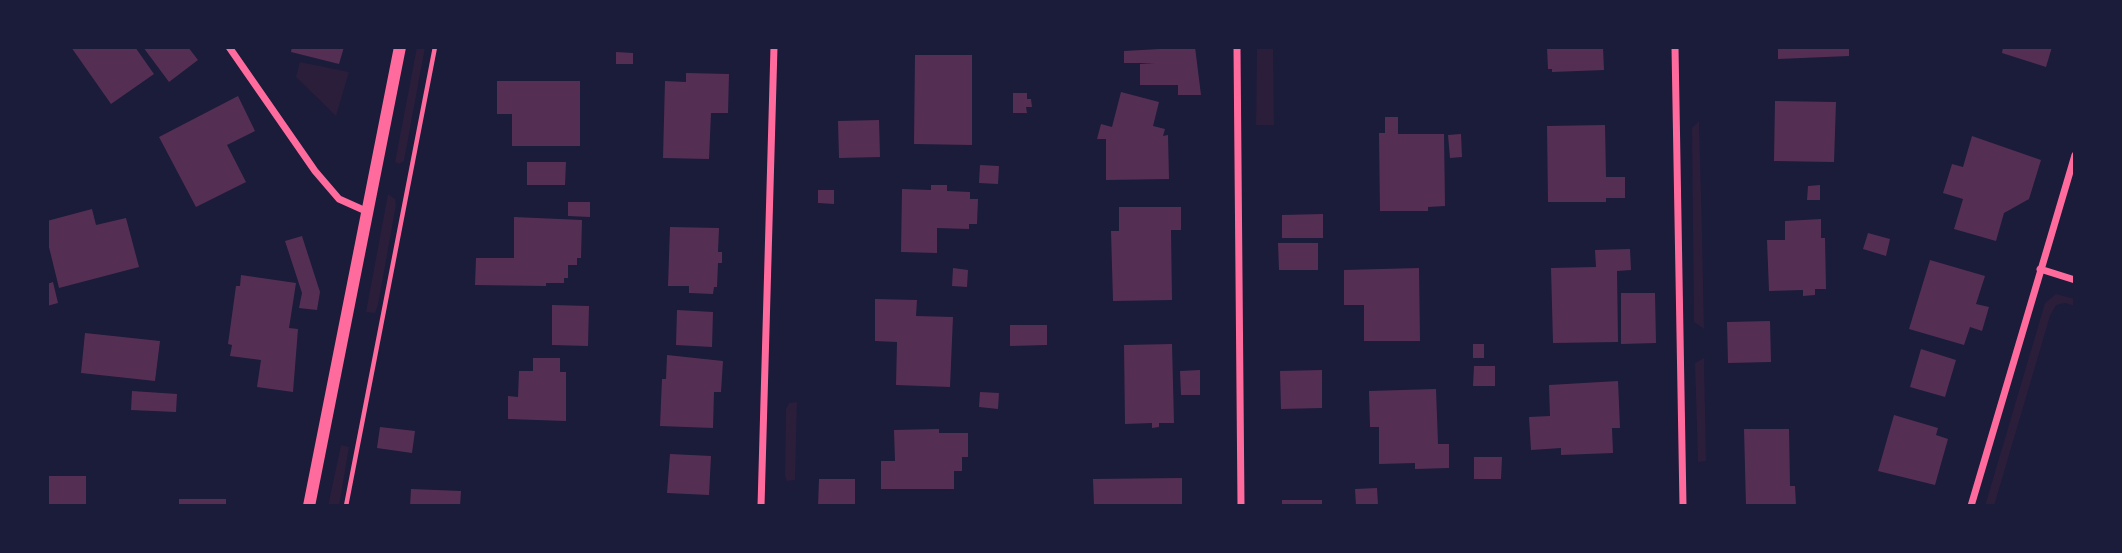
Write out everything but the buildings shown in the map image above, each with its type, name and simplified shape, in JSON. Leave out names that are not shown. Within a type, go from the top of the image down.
[{"type":"street","points":[[229,47],[331,190],[339,199],[368,212]]},
{"type":"street","points":[[309,506],[400,47]]},
{"type":"street","points":[[761,506],[774,47]]},
{"type":"street","points":[[1237,47],[1241,506]]},
{"type":"street","points":[[1675,47],[1683,506]]},
{"type":"street","points":[[1971,506],[2075,155]]},
{"type":"street","points":[[2040,269],[2075,280]]},
{"type":"path","points":[[346,506],[435,47]]},
{"type":"shaded area","points":[[417,47],[425,47],[404,161],[399,164],[395,162]]},
{"type":"shaded area","points":[[1257,47],[1273,47],[1274,125],[1256,125]]},
{"type":"shaded area","points":[[300,62],[349,72],[336,116],[296,77]]},
{"type":"shaded area","points":[[1699,121],[1704,329],[1694,322],[1692,128]]},
{"type":"shaded area","points":[[388,194],[395,199],[396,205],[378,305],[375,313],[366,312]]},
{"type":"shaded area","points":[[2056,294],[2075,299],[2075,306],[2065,303],[2056,305],[2050,316],[1994,506],[1985,506],[2045,303]]},
{"type":"shaded area","points":[[1704,358],[1706,461],[1698,462],[1695,363]]},
{"type":"shaded area","points":[[797,402],[795,480],[787,481],[786,409],[789,403]]},
{"type":"shaded area","points":[[341,445],[349,447],[339,506],[328,506]]}]
